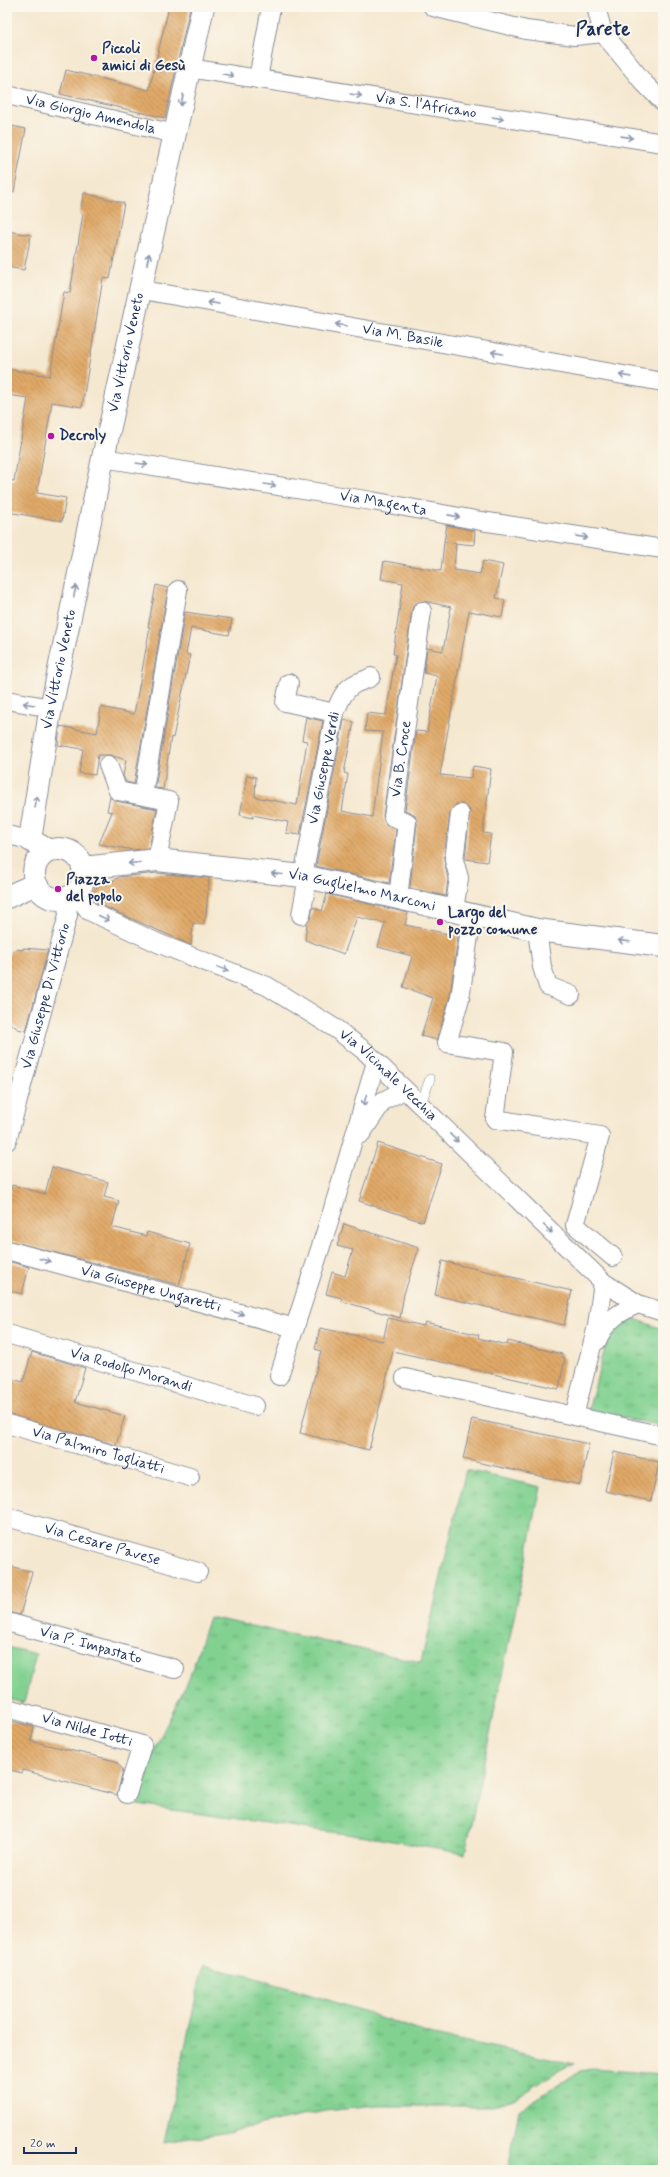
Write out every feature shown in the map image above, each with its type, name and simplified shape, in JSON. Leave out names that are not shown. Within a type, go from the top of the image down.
[{"type":"street","name":"Via Vittorio Veneto","points":[[30,840],[51,708],[103,458],[142,290],[203,7]]},
{"type":"street","points":[[258,80],[271,7]]},
{"type":"street","points":[[433,7],[526,30],[575,36],[603,34]]},
{"type":"street","points":[[596,7],[603,34],[644,83],[663,102]]},
{"type":"street","name":"Via S. l'Africano","points":[[189,68],[663,143]]},
{"type":"street","name":"Via Giorgio Amendola","points":[[7,95],[175,134]]},
{"type":"street","name":"Via M. Basile","points":[[142,290],[663,382]]},
{"type":"street","name":"Via Magenta","points":[[103,458],[372,501],[481,521],[663,549]]},
{"type":"street","points":[[142,795],[178,590]]},
{"type":"street","name":"Via B. Croce","points":[[398,898],[407,822],[393,817],[422,611]]},
{"type":"street","name":"Via Giuseppe Verdi","points":[[301,915],[321,775],[335,713],[344,694],[353,685],[365,682],[371,677]]},
{"type":"street","points":[[289,682],[285,702],[335,713]]},
{"type":"street","points":[[7,700],[51,708]]},
{"type":"street","points":[[108,765],[118,791],[169,801],[157,860]]},
{"type":"street","points":[[460,814],[454,860],[459,878],[463,913],[460,998],[447,1043],[504,1052],[495,1119],[600,1136],[575,1225],[613,1257]]},
{"type":"street","points":[[7,835],[30,840],[49,851]]},
{"type":"street","points":[[60,849],[70,852],[78,858],[83,868],[82,881],[71,895],[59,899],[45,895],[36,884],[34,876],[38,861],[49,851],[60,849]]},
{"type":"street","name":"Via Guglielmo Marconi","points":[[83,868],[157,860],[306,877],[537,930],[663,946]]},
{"type":"street","points":[[7,898],[36,884]]},
{"type":"street","name":"Via Vicinale Vecchia","points":[[71,895],[89,911],[160,944],[266,986],[336,1029],[366,1052],[603,1282],[638,1304],[663,1312]]},
{"type":"street","name":"Via Giuseppe Di Vittorio","points":[[7,1141],[68,915],[71,895]]},
{"type":"street","points":[[537,930],[542,967],[548,986],[571,995]]},
{"type":"street","points":[[279,1376],[332,1212],[376,1062]]},
{"type":"street","points":[[332,1212],[360,1136],[383,1101],[404,1090]]},
{"type":"street","name":"Via Giuseppe Ungaretti","points":[[7,1250],[295,1328]]},
{"type":"street","points":[[574,1416],[601,1307],[603,1282]]},
{"type":"street","points":[[588,1364],[602,1329],[620,1312],[638,1304]]},
{"type":"street","name":"Via Rodolfo Morandi","points":[[7,1334],[255,1406]]},
{"type":"street","points":[[405,1378],[663,1436]]},
{"type":"street","name":"Via Palmiro Togliatti","points":[[7,1424],[190,1478]]},
{"type":"street","name":"Via Cesare Pavese","points":[[7,1517],[198,1572]]},
{"type":"street","name":"Via P. Impastato","points":[[7,1622],[175,1669]]},
{"type":"street","name":"Via Nilde Iotti","points":[[7,1708],[142,1745],[128,1794]]},
{"type":"lane","points":[[420,1106],[430,1079]]},
{"type":"green space","points":[[635,1319],[663,1329],[663,1426],[588,1411],[611,1326]]},
{"type":"green space","points":[[466,1470],[541,1487],[465,1854],[381,1839],[137,1805],[157,1744],[189,1679],[209,1617],[421,1662]]},
{"type":"green space","points":[[7,1647],[36,1654],[24,1703],[7,1699]]},
{"type":"green space","points":[[203,1966],[249,1976],[351,2007],[429,2034],[574,2064],[559,2070],[517,2098],[492,2106],[376,2106],[325,2111],[223,2133],[164,2142]]},
{"type":"green space","points":[[592,2069],[663,2074],[663,2170],[508,2170],[519,2110],[580,2071]]},
{"type":"building","points":[[169,7],[190,7],[165,118],[60,94],[66,70],[149,90]]},
{"type":"building","points":[[7,125],[26,129],[14,192],[7,191]]},
{"type":"building","points":[[84,193],[124,203],[110,279],[103,278],[82,407],[52,402],[37,493],[66,498],[62,521],[7,512],[7,480],[14,481],[28,398],[7,395],[7,369],[50,376],[64,292],[70,293],[83,214],[80,213]]},
{"type":"building","points":[[7,231],[31,235],[24,270],[7,267]]},
{"type":"building","points":[[447,525],[475,531],[474,545],[444,542]]},
{"type":"building","points":[[444,542],[456,543],[454,570],[480,574],[483,561],[503,565],[496,598],[505,600],[502,617],[469,611],[440,775],[471,778],[473,766],[491,769],[483,833],[491,834],[487,862],[465,859],[470,810],[462,804],[456,804],[450,813],[444,859],[448,879],[446,896],[410,888],[417,823],[414,814],[405,810],[416,731],[427,732],[437,676],[424,673],[427,648],[443,651],[451,607],[423,601],[414,604],[412,610],[383,816],[386,825],[396,829],[389,883],[316,866],[344,720],[354,722],[344,773],[348,774],[342,811],[372,817],[383,732],[365,731],[367,713],[386,715],[396,654],[393,654],[403,583],[381,579],[384,561],[441,571]]},
{"type":"building","points":[[156,585],[168,588],[134,784],[126,782],[123,776],[126,760],[110,755],[98,755],[95,775],[79,773],[83,749],[58,745],[60,726],[97,733],[101,707],[134,714]]},
{"type":"building","points":[[185,612],[232,619],[229,635],[191,628],[186,654],[190,655],[173,738],[171,737],[163,789],[155,788]]},
{"type":"building","points":[[306,717],[323,721],[300,835],[286,833],[288,822],[253,815],[253,818],[240,815],[247,775],[256,777],[255,797],[297,805],[307,741],[302,740]]},
{"type":"building","points":[[110,797],[116,801],[157,809],[149,848],[133,850],[99,844],[112,812],[107,811]]},
{"type":"building","points":[[157,873],[209,878],[206,915],[203,925],[193,923],[191,945],[96,903],[92,898],[92,894],[102,881],[106,884],[120,877]]},
{"type":"building","points":[[327,894],[408,913],[405,925],[458,936],[450,996],[437,1040],[421,1036],[433,998],[403,987],[412,956],[378,947],[385,923],[357,917],[344,954],[305,940],[307,923],[311,917],[313,907],[322,911]]},
{"type":"building","points":[[23,948],[48,950],[26,1031],[18,1029],[7,1021],[7,955],[15,949],[23,950]]},
{"type":"building","points":[[378,1143],[442,1164],[423,1222],[359,1201]]},
{"type":"building","points":[[52,1167],[108,1182],[104,1197],[119,1201],[112,1227],[146,1236],[147,1232],[190,1244],[179,1285],[7,1240],[7,1205],[12,1185],[45,1194]]},
{"type":"building","points":[[344,1224],[419,1248],[404,1294],[400,1318],[341,1301],[342,1298],[326,1294],[332,1272],[345,1276],[353,1250],[337,1246]]},
{"type":"building","points":[[7,1261],[29,1267],[22,1294],[7,1290]]},
{"type":"building","points":[[442,1261],[572,1291],[564,1325],[435,1295]]},
{"type":"building","points":[[388,1318],[424,1326],[425,1322],[479,1335],[478,1338],[507,1345],[508,1341],[562,1354],[562,1357],[565,1358],[559,1389],[393,1351],[369,1450],[300,1433],[321,1351],[315,1349],[320,1328],[383,1341]]},
{"type":"building","points":[[32,1352],[85,1368],[75,1402],[125,1416],[116,1445],[7,1414],[7,1377],[23,1382]]},
{"type":"building","points":[[472,1419],[589,1444],[580,1485],[463,1459]]},
{"type":"building","points":[[614,1452],[659,1462],[651,1501],[605,1491]]},
{"type":"building","points":[[7,1565],[32,1572],[20,1615],[7,1612]]},
{"type":"building","points":[[7,1720],[34,1727],[31,1741],[116,1761],[123,1770],[117,1795],[23,1770],[22,1773],[7,1769]]},
{"type":"place","name":"Piccoli amici di Gesù","points":[[94,58]]},
{"type":"place","name":"Decroly","points":[[51,436]]},
{"type":"place","name":"Piazza del popolo","points":[[58,889]]},
{"type":"place","name":"Largo del pozzo comune","points":[[440,922]]},
{"type":"district","name":"Parete","points":[[603,29]]}]
